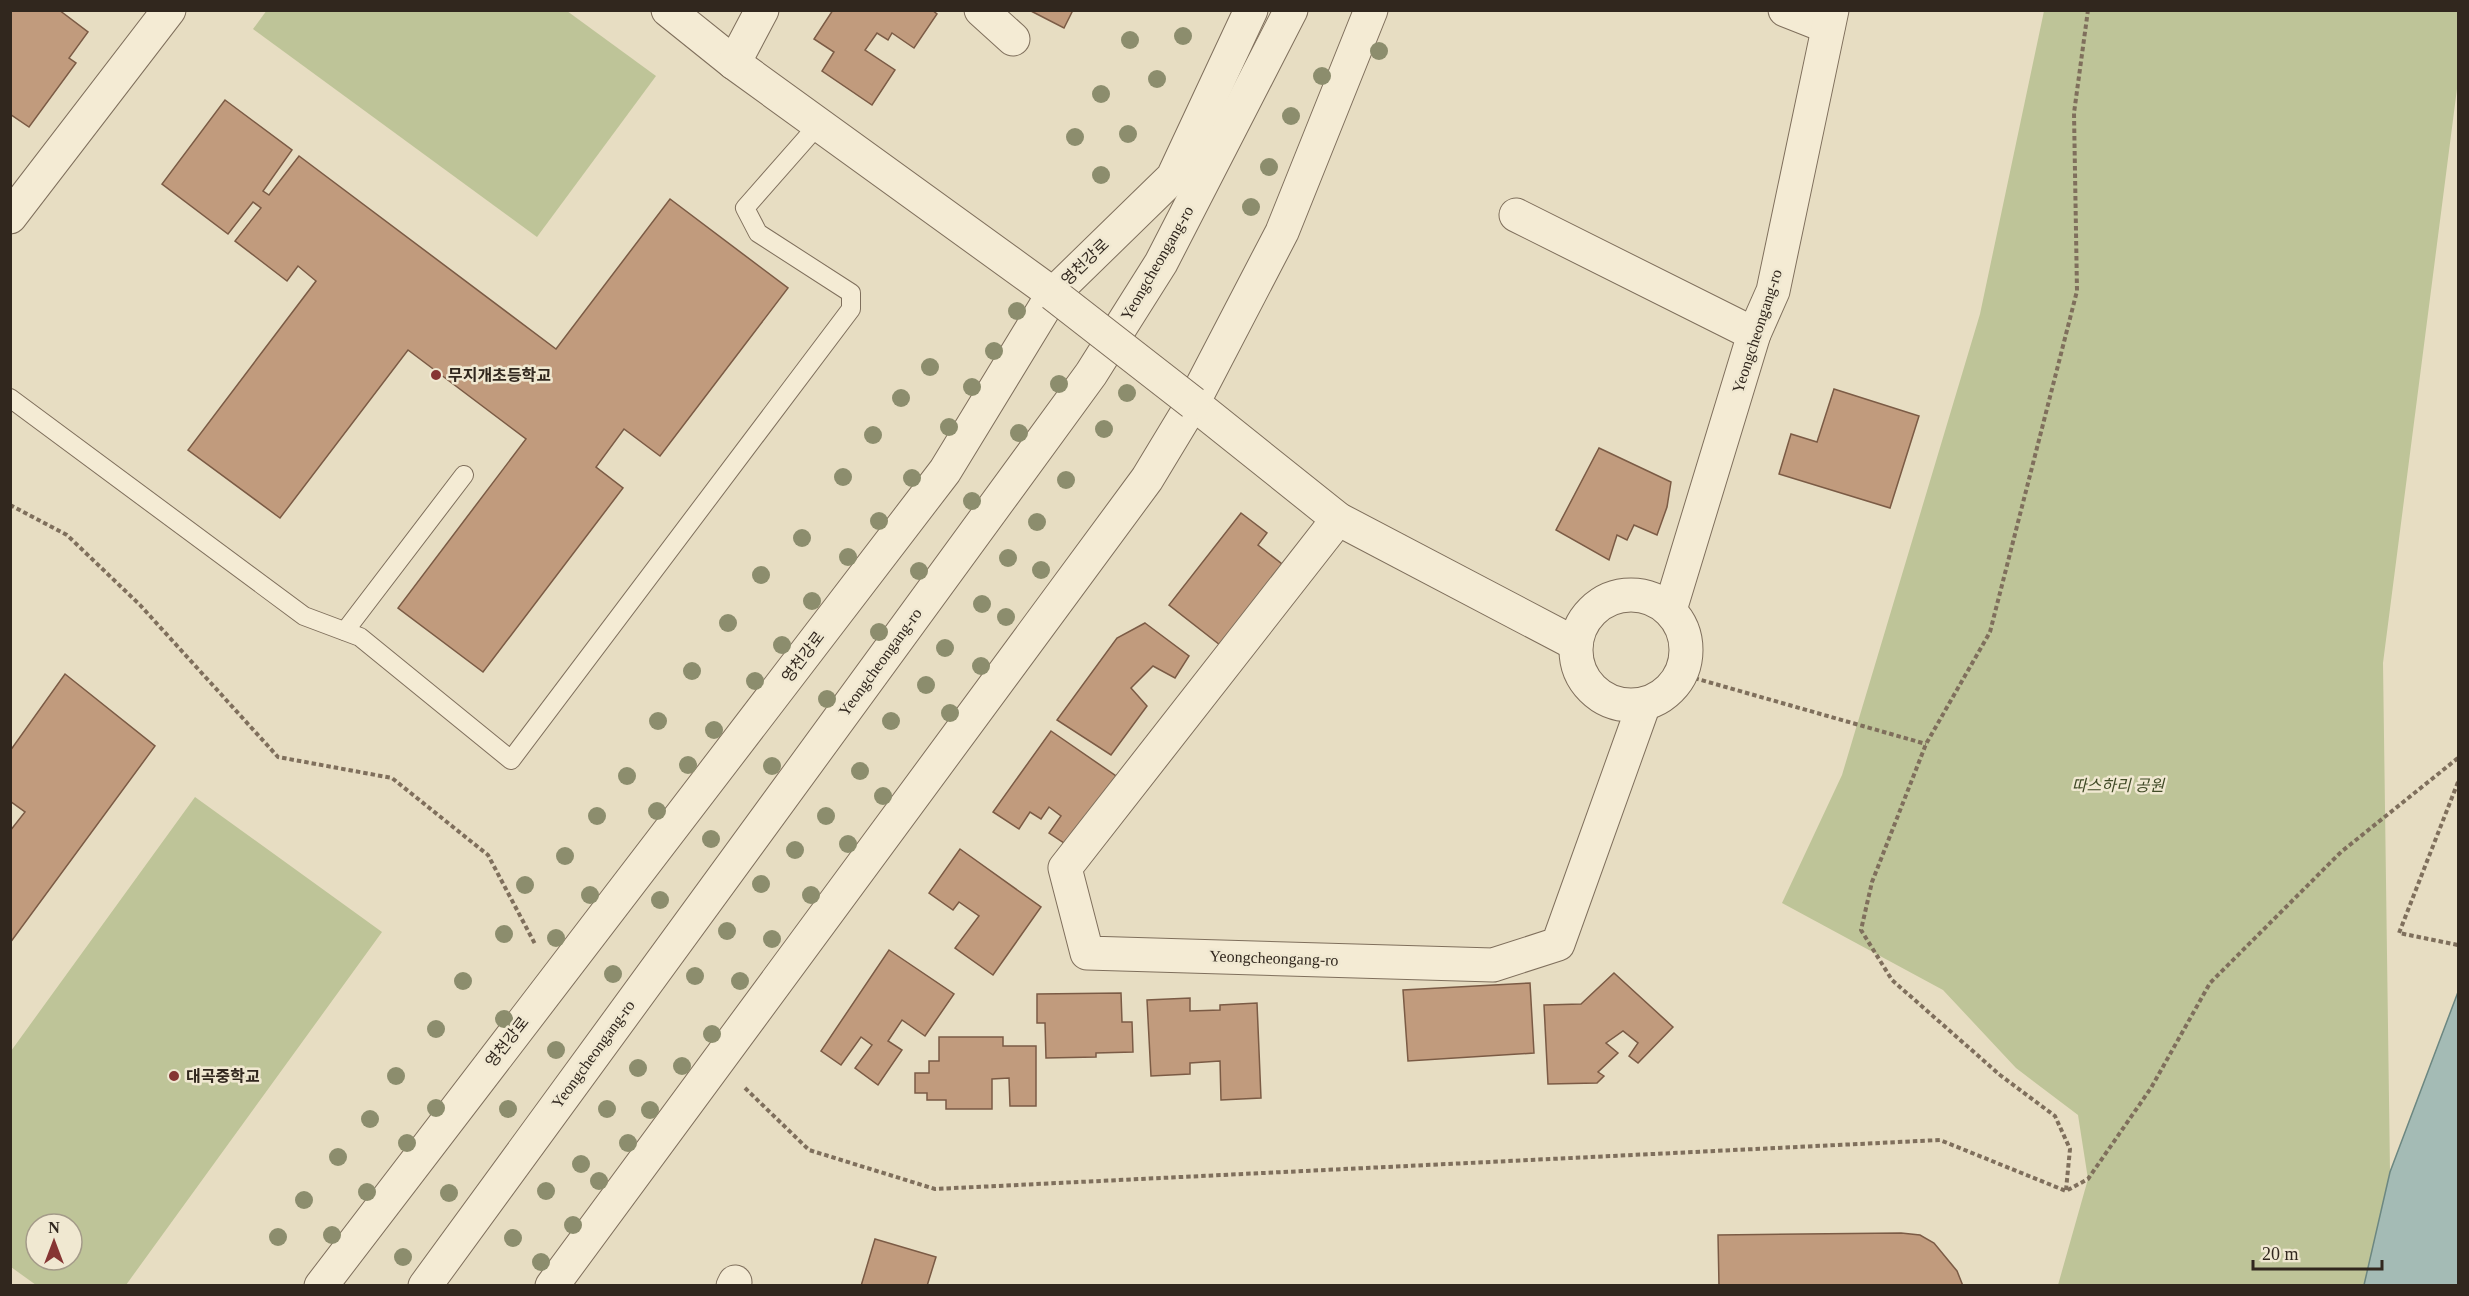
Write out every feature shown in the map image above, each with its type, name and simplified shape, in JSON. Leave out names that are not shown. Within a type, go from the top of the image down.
[{"type":"street","points":[[10,217],[169,10]]},
{"type":"street","points":[[668,10],[734,63],[818,125],[1053,294],[1338,519],[1576,644]]},
{"type":"street","points":[[734,63],[762,10]]},
{"type":"street","points":[[981,10],[1013,39]]},
{"type":"street","name":"영천강로","points":[[321,1286],[945,471],[1053,294],[1173,177],[1251,10]]},
{"type":"street","name":"Yeongcheongang-ro","points":[[425,1286],[1091,374],[1161,263],[1291,10]]},
{"type":"street","points":[[552,1286],[1147,479],[1193,403],[1282,232],[1371,10]]},
{"type":"street","points":[[1785,10],[1830,19]]},
{"type":"street","name":"Yeongcheongang-ro","points":[[1670,610],[1754,334],[1773,291],[1830,19]]},
{"type":"street","points":[[1516,215],[1754,334]]},
{"type":"street","name":"Yeongcheongang-ro","points":[[1338,519],[1065,868],[1087,952],[1493,965],[1558,944],[1644,704]]},
{"type":"street","points":[[1620,596],[1638,596],[1655,600],[1670,610],[1680,624],[1685,640],[1685,658],[1680,674],[1671,687],[1644,704],[1626,705],[1609,701],[1594,691],[1580,670],[1576,644],[1580,627],[1590,613],[1604,601],[1620,596]]},
{"type":"lane","points":[[10,398],[304,615],[360,637],[511,760],[851,309],[851,293],[758,233],[745,208],[818,125]]},
{"type":"lane","points":[[345,631],[464,475]]},
{"type":"path","points":[[2066,1191],[2070,1149],[2055,1116],[2000,1075],[1892,980],[1861,930],[1872,882],[1926,744],[1990,632],[2077,291],[2074,113],[2088,10]]},
{"type":"path","points":[[10,505],[67,535],[140,606],[278,757],[392,778],[488,855],[538,950]]},
{"type":"path","points":[[1680,674],[1926,744]]},
{"type":"path","points":[[2066,1191],[2088,1179],[2151,1089],[2210,983],[2341,852],[2458,758]]},
{"type":"path","points":[[2458,782],[2399,933],[2458,945]]},
{"type":"path","points":[[740,1083],[809,1150],[934,1189],[1940,1140],[2066,1191]]},
{"type":"green space","points":[[267,10],[567,11],[656,76],[537,237],[253,29]]},
{"type":"green space","name":"따스하리 공원","points":[[2044,11],[2458,11],[2458,81],[2383,663],[2390,1172],[2364,1285],[2058,1285],[2088,1179],[2078,1115],[2016,1068],[1943,990],[1782,903],[1842,775],[1980,314]]},
{"type":"green space","points":[[195,797],[382,932],[126,1285],[36,1285],[11,1267],[11,1051]]},
{"type":"water","points":[[2458,992],[2458,1285],[2364,1285],[2390,1172]]},
{"type":"building","points":[[10,10],[59,10],[88,32],[69,58],[76,63],[29,127],[10,114]]},
{"type":"building","points":[[833,10],[932,10],[937,14],[914,48],[892,33],[888,40],[877,33],[865,50],[895,70],[872,105],[822,71],[834,52],[814,39]]},
{"type":"building","points":[[1029,10],[1073,10],[1064,28]]},
{"type":"building","points":[[225,100],[292,150],[263,191],[269,195],[299,156],[556,349],[670,199],[788,288],[660,456],[624,429],[596,467],[623,488],[483,672],[398,608],[526,439],[408,350],[280,518],[188,450],[316,281],[298,266],[287,281],[235,241],[261,208],[253,202],[228,234],[162,184]]},
{"type":"building","points":[[1834,389],[1919,416],[1890,508],[1779,474],[1791,434],[1817,442]]},
{"type":"building","points":[[1599,448],[1671,482],[1667,507],[1657,535],[1634,525],[1627,540],[1617,535],[1609,560],[1556,530]]},
{"type":"building","points":[[1241,513],[1267,533],[1258,545],[1282,564],[1220,645],[1169,605]]},
{"type":"building","points":[[1145,623],[1189,656],[1175,678],[1153,666],[1131,688],[1147,706],[1111,755],[1057,720],[1117,638]]},
{"type":"building","points":[[65,674],[155,746],[10,943],[10,831],[25,812],[10,801],[10,751]]},
{"type":"building","points":[[1051,731],[1119,778],[1070,847],[1049,833],[1061,816],[1049,807],[1041,819],[1030,812],[1019,829],[993,812]]},
{"type":"building","points":[[960,849],[1041,907],[993,975],[955,948],[979,916],[959,902],[953,910],[929,893]]},
{"type":"building","points":[[889,950],[954,994],[925,1036],[902,1020],[888,1041],[902,1050],[878,1085],[855,1068],[872,1045],[861,1037],[841,1065],[821,1051]]},
{"type":"building","points":[[1614,973],[1673,1027],[1638,1063],[1629,1056],[1638,1043],[1623,1031],[1606,1043],[1618,1053],[1598,1072],[1604,1076],[1597,1083],[1548,1084],[1544,1005],[1581,1004]]},
{"type":"building","points":[[1530,983],[1534,1053],[1408,1061],[1403,990]]},
{"type":"building","points":[[1121,993],[1122,1022],[1132,1022],[1133,1052],[1096,1053],[1096,1057],[1046,1058],[1045,1023],[1037,1023],[1037,994]]},
{"type":"building","points":[[1190,998],[1190,1011],[1220,1010],[1220,1005],[1257,1003],[1261,1098],[1221,1100],[1220,1061],[1190,1063],[1190,1074],[1151,1076],[1147,1000]]},
{"type":"building","points":[[939,1037],[1003,1037],[1003,1046],[1036,1046],[1036,1106],[1010,1106],[1009,1078],[992,1079],[992,1109],[946,1109],[946,1100],[927,1100],[927,1093],[915,1093],[915,1073],[929,1073],[929,1061],[939,1061]]},
{"type":"building","points":[[1901,1233],[1920,1235],[1934,1243],[1957,1271],[1963,1286],[1719,1286],[1718,1235]]},
{"type":"building","points":[[875,1239],[936,1257],[927,1286],[861,1286]]},
{"type":"place","name":"무지개초등학교","points":[[436,375]]},
{"type":"place","name":"대곡중학교","points":[[174,1076]]}]
